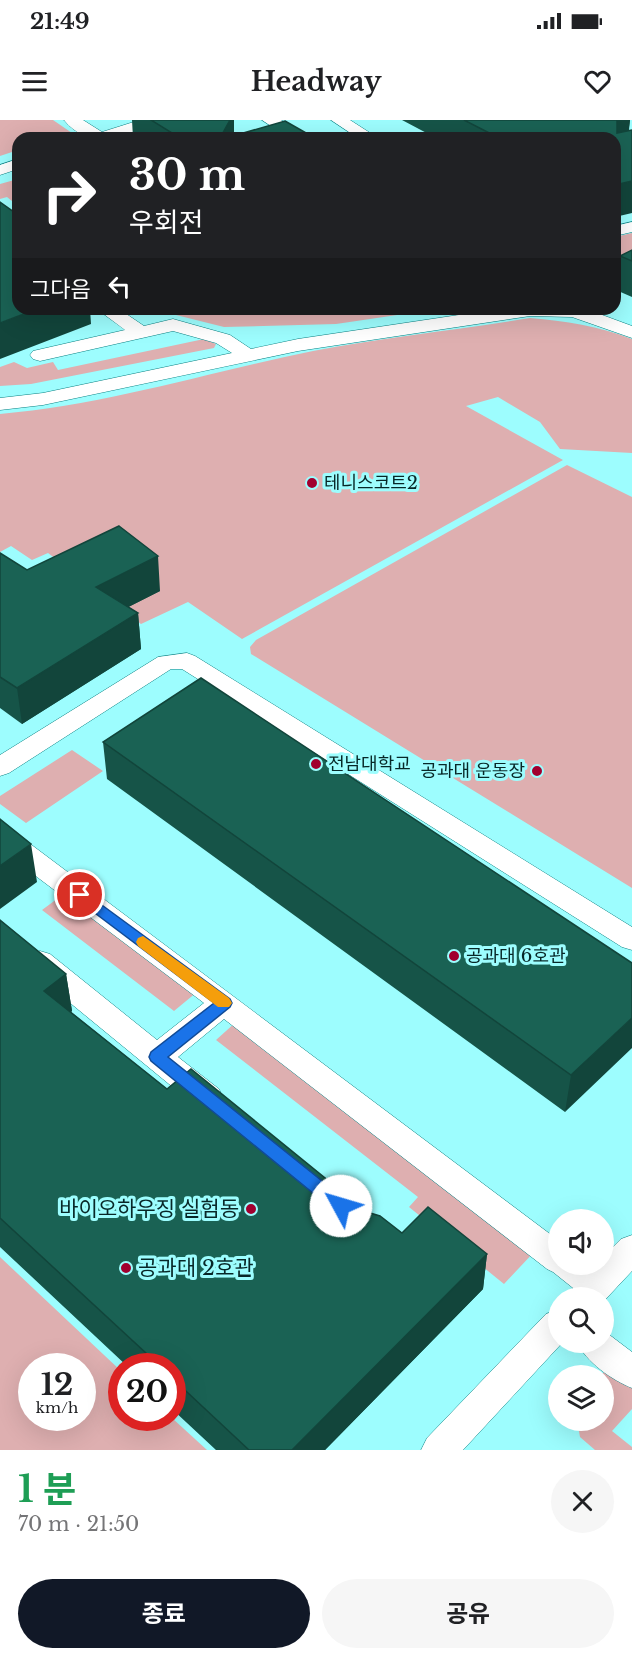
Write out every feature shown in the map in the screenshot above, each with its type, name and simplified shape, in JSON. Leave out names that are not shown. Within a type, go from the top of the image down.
[{"type":"lane","points":[[72,120],[91,132]]},
{"type":"lane","points":[[119,132],[156,120]]},
{"type":"lane","points":[[270,120],[290,132]]},
{"type":"lane","points":[[339,120],[360,132]]},
{"type":"lane","points":[[115,315],[140,332]]},
{"type":"lane","points":[[0,404],[43,399],[298,345],[497,315]]},
{"type":"lane","points":[[586,315],[605,320],[632,332]]},
{"type":"lane","points":[[39,356],[173,325],[223,339],[249,356]]},
{"type":"lane","points":[[0,767],[166,662],[187,661],[632,940]]},
{"type":"lane","points":[[0,835],[225,1003],[548,1251]]},
{"type":"lane","points":[[19,945],[230,1116]]},
{"type":"lane","points":[[157,1057],[225,1003]]},
{"type":"lane","points":[[595,1287],[632,1249]]},
{"type":"lane","points":[[575,1275],[586,1287]]},
{"type":"lane","points":[[439,1450],[548,1336]]},
{"type":"lane","points":[[608,1353],[632,1372]]},
{"type":"shaded area","points":[[0,120],[53,120],[71,132],[12,132],[12,152],[0,156]]},
{"type":"shaded area","points":[[12,181],[12,201],[7,197],[0,199],[0,184]]},
{"type":"shaded area","points":[[632,233],[632,258],[621,264],[621,236]]},
{"type":"shaded area","points":[[176,315],[397,315],[336,324],[224,327]]},
{"type":"shaded area","name":"테니스코트2","points":[[530,318],[582,325],[632,339],[632,453],[560,449],[540,422],[498,397],[466,406],[563,460],[242,639],[188,602],[141,624],[48,553],[32,560],[11,546],[0,552],[0,414],[40,410],[118,396],[274,359],[340,346]]},
{"type":"shaded area","points":[[204,339],[216,344],[214,348],[31,384],[0,386],[0,367],[14,362],[27,368],[53,362],[58,370]]},
{"type":"shaded area","name":"공과대 운동장","points":[[567,465],[632,497],[632,888],[251,654],[250,647],[256,640]]},
{"type":"shaded area","points":[[72,750],[103,771],[26,823],[0,804],[0,796]]},
{"type":"shaded area","points":[[65,893],[197,992],[174,1011],[42,910]]},
{"type":"shaded area","points":[[236,1022],[535,1251],[504,1284],[409,1207],[418,1197],[216,1040]]},
{"type":"shaded area","points":[[0,1257],[108,1359],[108,1431],[186,1431],[207,1450],[0,1450]]},
{"type":"shaded area","points":[[614,1374],[632,1387],[632,1409],[614,1429]]},
{"type":"shaded area","points":[[579,1431],[612,1431],[632,1447],[632,1450],[595,1450],[580,1437]]},
{"type":"building","points":[[151,120],[230,120],[223,132],[170,132]]},
{"type":"building","points":[[464,120],[617,120],[617,132],[487,132]]},
{"type":"building","points":[[285,121],[304,132],[247,132]]},
{"type":"building","points":[[632,130],[632,181],[621,184],[621,132]]},
{"type":"building","points":[[0,202],[12,211],[12,315],[21,315],[0,323]]},
{"type":"building","points":[[632,250],[632,261],[621,256]]},
{"type":"building","points":[[119,526],[158,556],[96,587],[138,613],[17,688],[0,677],[0,553],[27,570]]},
{"type":"building","name":"공과대 6호관","points":[[201,678],[632,963],[632,1018],[571,1075],[103,742]]},
{"type":"building","points":[[0,819],[31,844],[0,866]]},
{"type":"building","points":[[0,920],[66,974],[44,991],[167,1089],[191,1069],[367,1212],[380,1216],[402,1233],[428,1207],[487,1254],[292,1450],[249,1450],[186,1391],[186,1353],[146,1353],[0,1218]]},
{"type":"slow traffic","points":[[143,942],[224,1003]]},
{"type":"place","name":"테니스코트2","points":[[312,483]]},
{"type":"place","name":"전남대학교","points":[[316,764]]},
{"type":"place","name":"공과대 운동장","points":[[537,771]]},
{"type":"place","name":"공과대 6호관","points":[[454,956]]},
{"type":"place","name":"바이오하우징 실험동","points":[[251,1209]]},
{"type":"place","name":"공과대 2호관","points":[[126,1268]]},
{"type":"route","points":[[80,895],[225,1003],[157,1057],[341,1206]]}]
